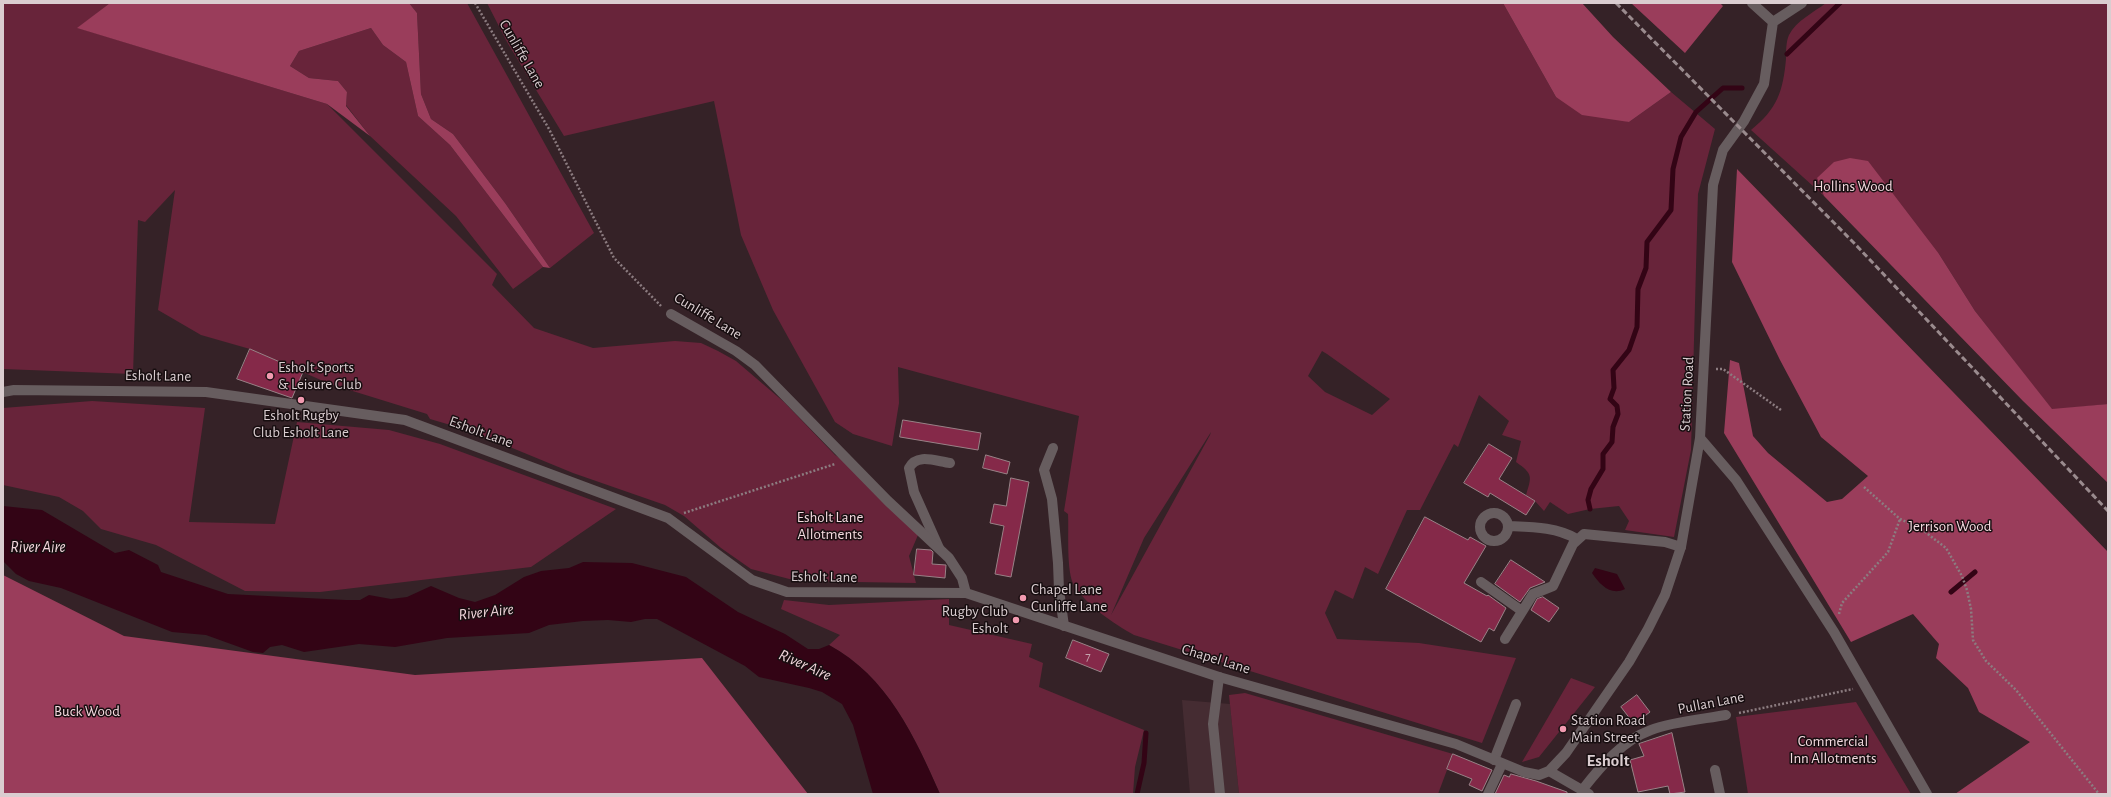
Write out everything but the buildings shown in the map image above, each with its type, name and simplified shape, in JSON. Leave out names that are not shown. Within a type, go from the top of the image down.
[{"type":"street","points":[[1752,3],[1773,22],[1802,3]]},
{"type":"street","name":"Station Road","points":[[1549,771],[1566,753],[1629,662],[1648,629],[1665,594],[1681,547],[1700,438],[1713,185],[1723,150],[1744,121],[1764,84],[1773,22]]},
{"type":"street","name":"Cunliffe Lane","points":[[671,314],[736,351],[755,364],[848,460],[939,548],[957,569],[966,593]]},
{"type":"street","name":"Esholt Lane","points":[[3,392],[22,390],[206,392],[405,420],[668,518],[752,580],[786,592],[919,593]]},
{"type":"street","points":[[1700,438],[1736,480],[1834,632],[1866,685],[1927,794]]},
{"type":"street","points":[[1053,448],[1044,470],[1052,499],[1058,564],[1058,590],[1064,626]]},
{"type":"street","points":[[939,548],[914,492],[909,468],[915,460],[920,459],[950,463]]},
{"type":"street","points":[[1509,526],[1540,527],[1567,533],[1578,539]]},
{"type":"street","points":[[1505,639],[1533,594],[1553,586],[1578,539],[1584,534],[1665,542],[1681,547]]},
{"type":"street","points":[[1481,582],[1522,611]]},
{"type":"street","name":"Chapel Lane","points":[[919,593],[966,593],[1219,677],[1456,744],[1524,772],[1539,775],[1549,771]]},
{"type":"street","points":[[1219,677],[1212,724],[1220,794]]},
{"type":"street","points":[[1488,794],[1516,704]]},
{"type":"street","name":"Pullan Lane","points":[[1586,792],[1594,774],[1623,746],[1651,730],[1696,720],[1726,716]]},
{"type":"street","points":[[1715,770],[1720,794]]},
{"type":"street","points":[[1549,771],[1586,792]]},
{"type":"path","name":"Cunliffe Lane","points":[[475,3],[549,129],[614,258],[649,295],[671,314]]},
{"type":"path","points":[[1703,369],[1723,369],[1781,410]]},
{"type":"path","points":[[668,518],[848,460]]},
{"type":"path","points":[[1864,487],[1900,519],[1920,528],[1946,548],[1962,576],[1967,590],[1971,610],[1973,640],[1986,661],[2016,690],[2098,794]]},
{"type":"path","points":[[1834,632],[1842,603],[1888,552],[1900,519]]},
{"type":"path","name":"Pullan Lane","points":[[1726,716],[1866,685]]},
{"type":"shaded area","points":[[1182,700],[1230,704],[1239,794],[1190,794]]},
{"type":"green space","name":"Esholt Lane Allotments","points":[[3,3],[110,3],[78,28],[327,104],[497,274],[492,285],[534,328],[593,348],[675,341],[701,343],[736,361],[784,402],[835,455],[844,461],[918,535],[909,556],[916,583],[797,581],[751,569],[721,548],[684,516],[665,505],[573,473],[471,431],[430,419],[427,414],[330,384],[250,349],[201,335],[158,310],[175,190],[145,222],[138,220],[133,374],[3,369]]},
{"type":"green space","points":[[110,3],[409,3],[417,13],[421,94],[431,119],[453,134],[505,203],[550,268],[543,267],[450,145],[418,116],[406,62],[383,45],[371,28],[299,51],[290,66],[309,78],[338,81],[347,92],[346,106],[370,136],[327,104],[77,28]]},
{"type":"green space","points":[[409,3],[467,3],[594,233],[550,268],[505,203],[453,134],[431,119],[421,94],[417,13]]},
{"type":"green space","points":[[487,3],[1503,3],[1556,97],[1629,122],[1671,92],[1715,129],[1698,194],[1691,450],[1674,537],[1625,530],[1629,521],[1619,506],[1590,509],[1568,514],[1550,502],[1544,511],[1535,501],[1526,495],[1530,476],[1526,470],[1516,462],[1521,441],[1502,435],[1509,421],[1479,395],[1458,447],[1454,444],[1420,510],[1407,510],[1378,574],[1365,567],[1353,599],[1335,590],[1325,613],[1337,639],[1419,643],[1516,658],[1482,743],[1134,635],[1109,620],[1093,607],[1079,592],[1071,579],[1068,514],[1064,511],[1079,416],[898,367],[899,403],[892,446],[853,434],[835,422],[773,310],[741,235],[714,101],[564,136],[507,42]],"holes":[[[1322,351],[1327,354],[1390,399],[1372,415],[1325,392],[1308,376]],[[1211,432],[1210,435],[1111,615],[1144,538]]]},
{"type":"green space","points":[[1503,3],[1582,3],[1613,37],[1671,92],[1629,122],[1582,115],[1556,97]]},
{"type":"green space","points":[[1631,3],[1720,3],[1723,6],[1685,53]]},
{"type":"green space","points":[[1826,3],[2108,3],[2108,404],[2052,410],[1975,311],[1939,254],[1817,178],[1824,196],[1751,130],[1767,115],[1777,99],[1785,71],[1789,35],[1796,25]]},
{"type":"green space","points":[[371,28],[383,45],[406,62],[418,116],[450,145],[543,267],[513,289],[456,216],[370,136],[346,105],[347,92],[338,81],[309,78],[290,66],[299,51]]},
{"type":"green space","name":"Hollins Wood","points":[[1850,158],[1868,161],[1939,254],[1975,311],[2052,409],[2108,404],[2108,483],[2023,401],[1824,196],[1817,178],[1834,162]]},
{"type":"green space","name":"Jerrison Wood","points":[[1737,169],[2108,552],[2108,794],[1955,794],[2030,742],[1979,712],[1968,688],[1936,658],[1939,644],[1913,614],[1851,642],[1724,433],[1730,360],[1739,363],[1753,436],[1768,453],[1827,502],[1842,499],[1868,476],[1821,437],[1780,360],[1732,262]]},
{"type":"green space","points":[[92,401],[205,408],[189,522],[275,524],[297,422],[389,430],[440,444],[616,509],[531,567],[320,592],[245,591],[156,545],[101,529],[83,511],[59,497],[3,485],[3,408]]},
{"type":"green space","name":"Buck Wood","points":[[3,575],[124,636],[415,675],[702,658],[808,794],[3,794]]},
{"type":"green space","points":[[949,599],[949,625],[1032,644],[1029,657],[1043,663],[1039,687],[1144,730],[1135,767],[1133,794],[940,794],[909,730],[883,691],[867,673],[849,658],[829,645],[840,635],[781,609],[784,600],[829,605]]},
{"type":"green space","points":[[1571,678],[1595,687],[1539,757],[1522,762]]},
{"type":"green space","points":[[1245,693],[1453,754],[1438,794],[1239,794],[1229,695]]},
{"type":"green space","name":"Commercial Inn Allotments","points":[[1856,702],[1911,794],[1748,794],[1736,717]]},
{"type":"water","name":"River Aire","points":[[3,506],[42,510],[115,553],[129,550],[158,565],[161,572],[228,594],[346,600],[360,600],[369,595],[391,599],[407,597],[431,586],[459,598],[475,602],[495,595],[524,577],[541,571],[569,568],[583,562],[632,563],[686,577],[738,612],[785,634],[808,649],[819,649],[829,645],[849,658],[867,673],[897,710],[920,751],[940,794],[873,794],[853,725],[842,704],[822,692],[759,677],[745,666],[657,619],[645,619],[631,622],[608,620],[583,621],[549,625],[529,633],[447,638],[395,647],[359,644],[304,652],[282,645],[270,647],[263,653],[253,652],[206,635],[172,632],[61,588],[29,581],[16,574],[3,561]]},
{"type":"water","points":[[1595,568],[1617,574],[1625,589],[1615,591],[1606,588],[1592,573]]},
{"type":"waterway","points":[[1787,54],[1840,3]]},
{"type":"waterway","points":[[1590,509],[1588,500],[1591,489],[1603,469],[1603,454],[1612,442],[1613,427],[1618,414],[1617,406],[1610,399],[1614,388],[1613,370],[1629,350],[1637,327],[1638,289],[1646,268],[1647,242],[1671,210],[1673,169],[1681,137],[1696,112],[1723,88],[1742,88]]},
{"type":"waterway","points":[[1951,592],[1975,572]]},
{"type":"waterway","points":[[1137,794],[1144,763],[1146,733]]},
{"type":"railway","points":[[1616,3],[1854,243],[2108,511]]},
{"type":"place","name":"Esholt Sports & Leisure Club","points":[[270,376]]},
{"type":"place","name":"Esholt Rugby Club Esholt Lane","points":[[301,400]]},
{"type":"place","name":"Chapel Lane Cunliffe Lane","points":[[1023,598]]},
{"type":"place","name":"Rugby Club Esholt","points":[[1016,620]]},
{"type":"place","name":"Station Road Main Street","points":[[1563,729]]},
{"type":"district","name":"Esholt","points":[[1608,761]]}]
